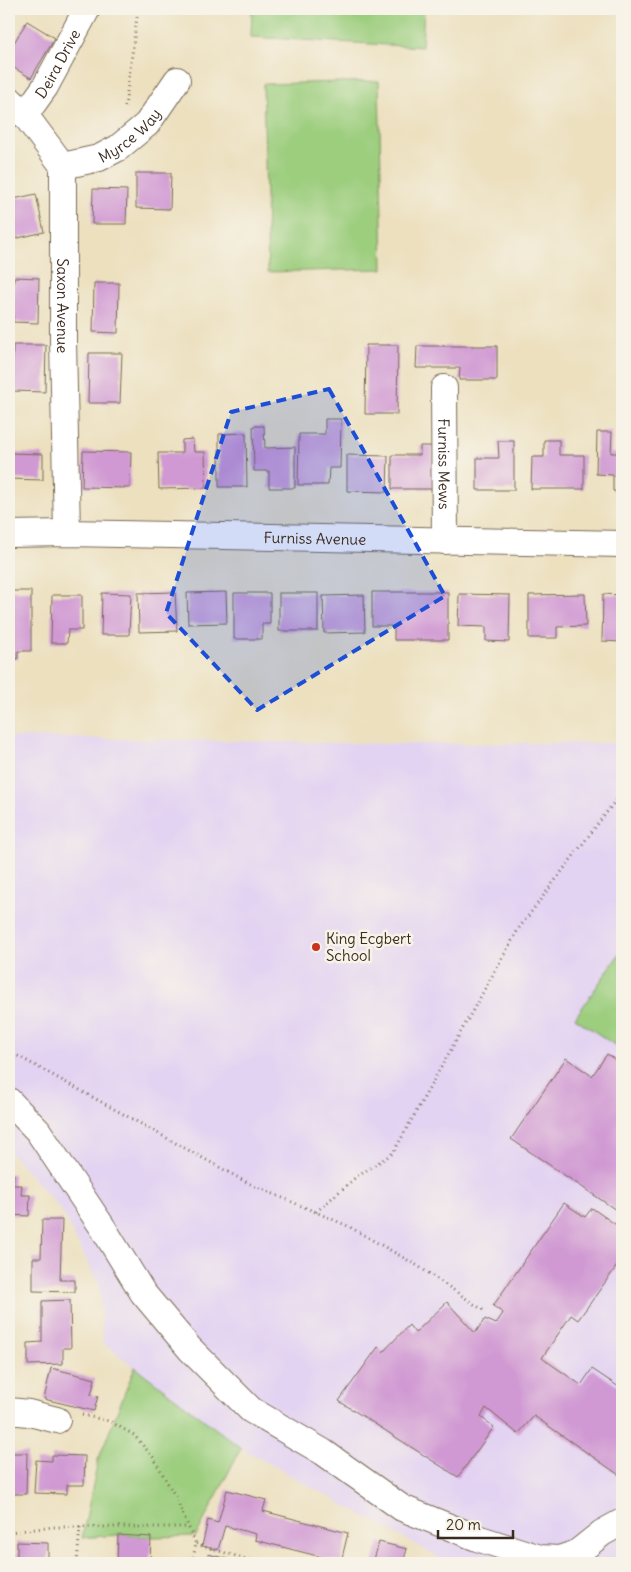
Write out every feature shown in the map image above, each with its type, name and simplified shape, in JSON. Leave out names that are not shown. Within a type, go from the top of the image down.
[{"type":"street","name":"Deira Drive","points":[[17,107],[45,87],[87,9]]},
{"type":"street","name":"Myrce Way","points":[[63,166],[99,158],[118,148],[147,124],[177,80]]},
{"type":"street","points":[[17,107],[63,166]]},
{"type":"street","name":"Saxon Avenue","points":[[63,166],[63,341],[67,534]]},
{"type":"street","name":"Furniss Mews","points":[[444,388],[445,540]]},
{"type":"street","name":"Furniss Avenue","points":[[9,534],[622,544]]},
{"type":"street","points":[[9,1101],[38,1132],[103,1228],[143,1293],[190,1349],[250,1410],[323,1452],[402,1508],[477,1538],[540,1558],[559,1559],[577,1553],[602,1533],[622,1522]]},
{"type":"street","points":[[9,1411],[29,1413],[58,1420]]},
{"type":"path","points":[[130,138],[124,121],[138,9]]},
{"type":"path","points":[[316,1212],[355,1178],[393,1153],[519,928],[622,792]]},
{"type":"path","points":[[9,1051],[31,1065],[248,1183],[348,1226],[391,1250],[483,1310]]},
{"type":"path","points":[[58,1420],[79,1414],[109,1421],[134,1435],[153,1457],[175,1496],[196,1544],[192,1563]]},
{"type":"path","points":[[9,1532],[53,1527],[188,1527]]},
{"type":"path","points":[[77,1563],[80,1527]]},
{"type":"path","points":[[196,1544],[259,1563]]},
{"type":"highlighted area","points":[[329,389],[445,596],[257,710],[166,613],[231,412]]},
{"type":"shaded area","name":"King Ecgbert School","points":[[9,737],[398,744],[622,743],[622,1563],[449,1563],[241,1448],[103,1343],[99,1285],[61,1210],[9,1151]]},
{"type":"green space","points":[[252,9],[424,9],[422,47],[251,37]]},
{"type":"green space","points":[[379,81],[383,269],[268,272],[263,84]]},
{"type":"green space","points":[[622,950],[622,1050],[575,1018]]},
{"type":"green space","points":[[135,1367],[241,1448],[196,1536],[151,1537],[118,1535],[82,1538],[98,1460]]},
{"type":"building","points":[[27,21],[55,38],[31,78],[9,65],[9,51]]},
{"type":"building","points":[[136,173],[171,173],[170,209],[136,208]]},
{"type":"building","points":[[93,189],[127,190],[126,224],[92,224]]},
{"type":"building","points":[[36,194],[44,232],[14,239],[9,215],[9,200]]},
{"type":"building","points":[[14,277],[39,278],[38,323],[13,322]]},
{"type":"building","points":[[94,283],[119,283],[118,333],[93,332]]},
{"type":"building","points":[[13,345],[46,345],[45,392],[12,391]]},
{"type":"building","points":[[366,345],[398,345],[397,414],[365,414]]},
{"type":"building","points":[[417,346],[497,346],[497,380],[459,380],[460,368],[416,368]]},
{"type":"building","points":[[89,353],[122,353],[120,403],[88,403]]},
{"type":"building","points":[[325,419],[341,419],[340,468],[329,468],[328,485],[298,485],[299,434],[325,434]]},
{"type":"building","points":[[253,426],[264,426],[265,448],[295,447],[295,488],[269,488],[269,471],[254,471]]},
{"type":"building","points":[[597,432],[612,432],[611,453],[622,453],[622,492],[613,491],[613,475],[596,474]]},
{"type":"building","points":[[246,433],[247,487],[219,487],[219,434]]},
{"type":"building","points":[[193,439],[194,452],[205,452],[206,488],[159,489],[158,453],[182,453],[182,440]]},
{"type":"building","points":[[544,440],[559,440],[559,455],[584,455],[584,489],[531,489],[532,457],[544,457]]},
{"type":"building","points":[[498,441],[514,441],[514,490],[477,490],[477,458],[499,458]]},
{"type":"building","points":[[420,446],[433,446],[432,489],[392,489],[392,455],[420,455]]},
{"type":"building","points":[[83,451],[131,452],[130,488],[82,487]]},
{"type":"building","points":[[9,453],[43,454],[43,480],[9,479]]},
{"type":"building","points":[[347,455],[388,456],[387,492],[347,491]]},
{"type":"building","points":[[9,591],[31,591],[31,651],[18,651],[18,659],[9,659]]},
{"type":"building","points":[[175,592],[177,631],[139,632],[138,593]]},
{"type":"building","points":[[226,592],[227,623],[188,624],[187,593]]},
{"type":"building","points":[[372,592],[448,592],[448,640],[394,640],[394,626],[372,626]]},
{"type":"building","points":[[102,593],[131,594],[129,635],[101,635]]},
{"type":"building","points":[[234,593],[270,593],[270,624],[262,624],[262,639],[234,639]]},
{"type":"building","points":[[279,593],[318,593],[318,631],[279,631]]},
{"type":"building","points":[[459,594],[510,595],[509,642],[486,641],[486,627],[458,626]]},
{"type":"building","points":[[585,594],[586,626],[557,627],[557,638],[529,638],[529,595]]},
{"type":"building","points":[[603,594],[622,595],[622,642],[602,641]]},
{"type":"building","points":[[52,595],[82,595],[82,630],[68,630],[67,643],[51,643]]},
{"type":"building","points":[[364,595],[365,632],[324,633],[323,596]]},
{"type":"building","points":[[607,1054],[622,1065],[622,1214],[511,1139],[566,1058],[592,1076]]},
{"type":"building","points":[[9,1174],[14,1174],[13,1185],[22,1185],[21,1195],[30,1195],[29,1216],[9,1215]]},
{"type":"building","points":[[564,1203],[585,1217],[592,1208],[622,1229],[622,1259],[578,1320],[571,1315],[542,1358],[581,1385],[592,1369],[622,1389],[622,1477],[534,1416],[518,1434],[486,1408],[481,1417],[494,1427],[458,1477],[339,1401],[378,1347],[383,1352],[409,1325],[415,1333],[447,1302],[475,1333],[485,1319],[496,1324],[503,1313],[493,1306]]},
{"type":"building","points":[[42,1220],[62,1220],[60,1280],[75,1280],[75,1292],[33,1291],[33,1258],[41,1258]]},
{"type":"building","points":[[70,1300],[71,1348],[63,1348],[63,1364],[28,1365],[28,1343],[42,1342],[42,1301]]},
{"type":"building","points":[[51,1368],[95,1379],[91,1395],[98,1396],[94,1411],[44,1399]]},
{"type":"building","points":[[9,1453],[27,1453],[26,1494],[11,1494],[11,1485],[9,1485]]},
{"type":"building","points":[[52,1455],[85,1456],[84,1485],[67,1485],[67,1494],[34,1493],[36,1460],[52,1461]]},
{"type":"building","points":[[227,1490],[266,1500],[263,1511],[348,1533],[341,1562],[255,1540],[256,1534],[225,1526],[218,1550],[202,1546],[208,1520],[218,1523]]},
{"type":"building","points":[[118,1535],[151,1537],[150,1563],[117,1563]]},
{"type":"building","points":[[17,1542],[48,1543],[48,1563],[17,1563]]},
{"type":"building","points":[[379,1542],[407,1549],[403,1563],[373,1563]]},
{"type":"building","points":[[208,1554],[243,1563],[205,1563]]},
{"type":"place","name":"King Ecgbert School","points":[[316,947]]}]
